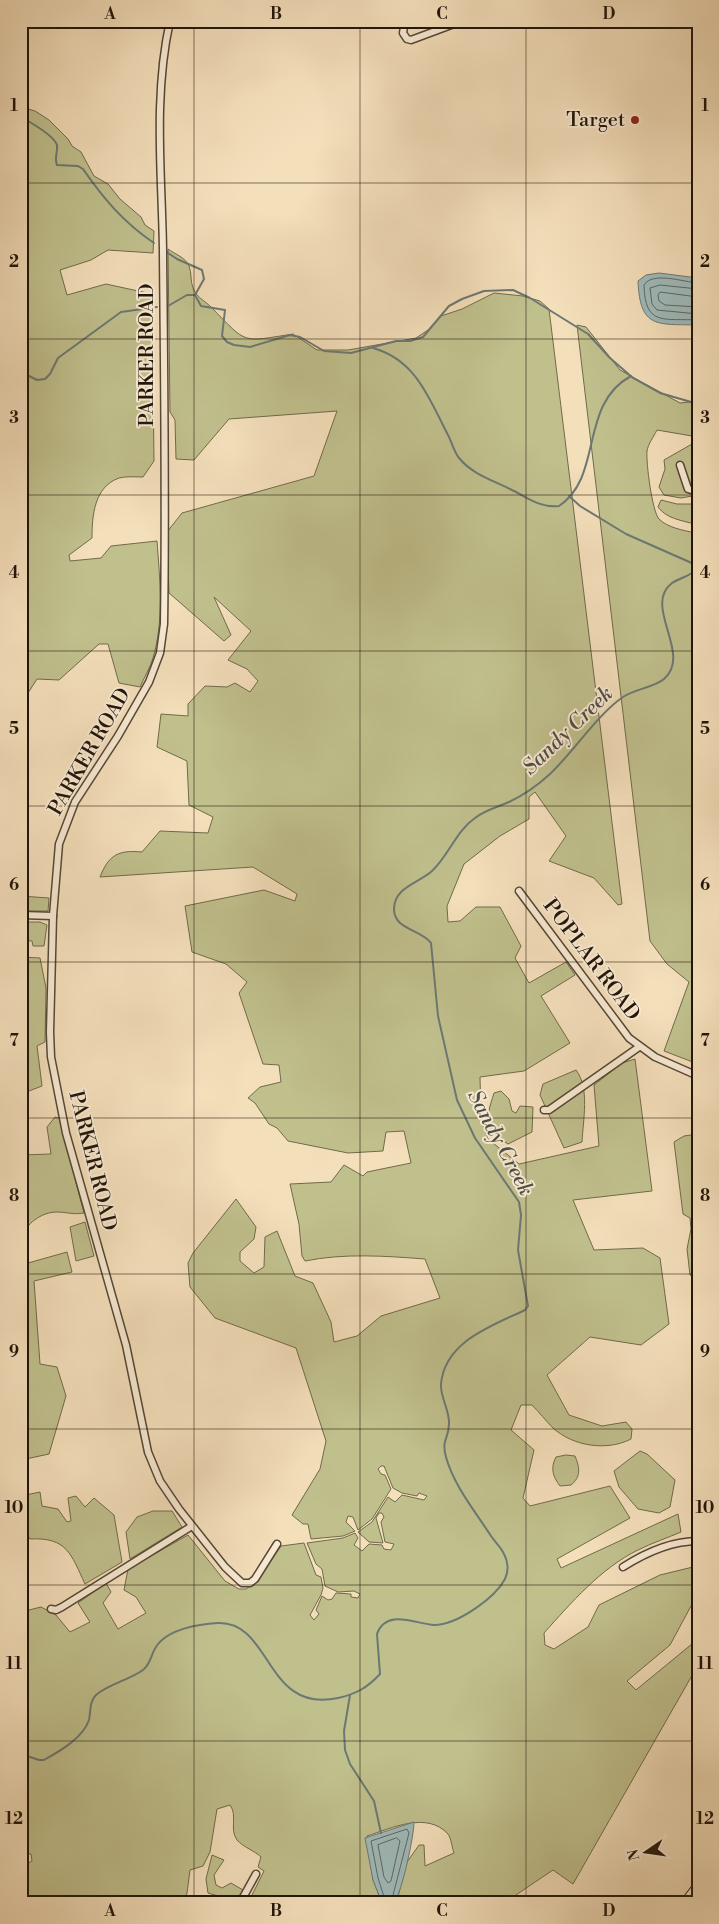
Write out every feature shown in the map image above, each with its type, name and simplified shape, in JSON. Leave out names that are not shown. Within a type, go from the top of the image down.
[{"type":"main road","points":[[685,1903],[698,1886]]},
{"type":"street","name":"PARKER ROAD","points":[[170,21],[164,47],[159,106],[164,466],[164,615],[162,643],[155,669],[140,700],[68,817],[59,844],[53,916],[50,1040],[61,1110],[126,1345],[148,1452],[168,1494],[225,1567],[246,1584],[255,1580],[277,1544]]},
{"type":"street","points":[[405,21],[404,37],[411,40],[462,21]]},
{"type":"street","points":[[680,465],[688,489],[698,492]]},
{"type":"street","name":"POPLAR ROAD","points":[[519,891],[612,1018],[639,1047]]},
{"type":"street","points":[[21,915],[53,916]]},
{"type":"street","points":[[544,1110],[548,1110],[639,1047],[698,1076]]},
{"type":"street","points":[[51,1610],[62,1607],[192,1526]]},
{"type":"street","points":[[623,1567],[660,1549],[684,1542],[698,1541]]},
{"type":"street","points":[[240,1903],[256,1874]]},
{"type":"green space","points":[[21,107],[35,111],[49,120],[68,139],[72,146],[81,152],[94,176],[108,184],[120,199],[141,217],[145,225],[154,231],[153,253],[108,250],[91,260],[60,270],[67,295],[106,284],[152,294],[154,461],[143,477],[119,478],[104,488],[96,503],[92,538],[69,555],[70,561],[101,558],[111,546],[157,541],[160,615],[159,630],[152,662],[140,687],[119,683],[108,644],[99,644],[59,680],[37,679],[21,704]]},
{"type":"green space","points":[[168,249],[188,263],[192,285],[201,299],[239,334],[246,338],[254,339],[293,334],[317,350],[348,350],[416,338],[428,330],[441,316],[462,309],[494,293],[523,296],[540,301],[549,309],[622,904],[618,905],[594,878],[549,861],[566,836],[535,792],[529,797],[529,819],[500,836],[464,864],[447,906],[448,922],[460,921],[476,907],[500,907],[521,946],[515,958],[529,983],[566,962],[575,975],[541,996],[570,1043],[524,1071],[480,1077],[481,1119],[488,1139],[519,1164],[599,1146],[594,1085],[622,1063],[635,1059],[652,1191],[573,1200],[594,1250],[643,1248],[660,1258],[669,1324],[641,1345],[590,1337],[547,1375],[569,1415],[602,1426],[626,1422],[632,1429],[631,1439],[622,1443],[602,1446],[581,1443],[561,1434],[553,1428],[532,1405],[521,1405],[511,1430],[534,1450],[523,1498],[530,1506],[610,1486],[630,1518],[557,1559],[561,1568],[678,1514],[681,1532],[638,1550],[599,1576],[544,1633],[545,1645],[554,1649],[588,1627],[599,1605],[660,1575],[697,1566],[698,1593],[670,1645],[627,1681],[636,1690],[698,1639],[698,1665],[573,1884],[553,1870],[504,1903],[394,1903],[399,1893],[405,1865],[419,1845],[424,1845],[425,1866],[454,1853],[448,1834],[440,1827],[420,1822],[409,1823],[367,1836],[373,1880],[382,1903],[248,1903],[264,1871],[258,1867],[261,1857],[237,1840],[230,1805],[217,1809],[210,1852],[203,1866],[190,1870],[187,1893],[183,1903],[21,1903],[21,1867],[32,1861],[31,1854],[21,1853],[21,1612],[41,1607],[56,1615],[70,1632],[90,1622],[78,1603],[106,1583],[111,1592],[103,1603],[118,1629],[146,1613],[136,1597],[124,1590],[128,1569],[188,1535],[225,1581],[239,1589],[246,1589],[256,1582],[281,1546],[304,1543],[316,1575],[321,1577],[323,1588],[310,1615],[314,1620],[319,1614],[316,1610],[322,1596],[328,1600],[332,1599],[336,1593],[351,1594],[351,1597],[358,1598],[360,1594],[354,1591],[338,1592],[325,1586],[322,1569],[316,1564],[307,1543],[343,1538],[355,1533],[358,1538],[354,1545],[362,1551],[369,1544],[382,1545],[384,1549],[391,1550],[394,1544],[385,1542],[381,1522],[384,1517],[382,1513],[379,1513],[376,1518],[383,1543],[369,1542],[358,1532],[372,1522],[388,1497],[395,1502],[402,1495],[424,1500],[427,1496],[419,1493],[417,1496],[402,1493],[393,1488],[384,1466],[381,1466],[378,1469],[381,1474],[385,1475],[391,1489],[372,1519],[358,1530],[353,1517],[348,1516],[346,1522],[355,1531],[343,1536],[311,1539],[308,1524],[303,1524],[292,1515],[320,1469],[326,1441],[296,1348],[215,1318],[190,1287],[188,1263],[193,1253],[236,1199],[256,1227],[254,1239],[240,1252],[240,1261],[254,1273],[264,1267],[265,1237],[277,1231],[295,1276],[313,1283],[331,1322],[334,1342],[357,1336],[381,1316],[440,1298],[425,1259],[350,1256],[305,1261],[302,1256],[299,1224],[290,1184],[331,1182],[344,1165],[363,1176],[367,1172],[411,1163],[404,1131],[386,1132],[383,1151],[348,1153],[288,1141],[277,1128],[269,1124],[255,1103],[248,1098],[260,1087],[281,1082],[279,1065],[263,1064],[239,993],[247,982],[226,964],[192,952],[185,906],[264,890],[295,901],[297,894],[253,867],[100,877],[111,858],[121,853],[142,852],[160,831],[208,833],[213,817],[189,805],[187,761],[157,747],[161,714],[188,716],[188,704],[205,686],[227,687],[235,683],[250,692],[258,681],[247,669],[228,660],[251,631],[214,597],[231,635],[224,641],[169,593],[167,532],[182,513],[314,476],[337,411],[229,419],[194,460],[176,459],[175,420],[170,412]]},
{"type":"green space","points":[[577,325],[586,327],[620,370],[680,403],[698,401],[698,437],[657,430],[647,451],[647,457],[656,514],[659,519],[671,527],[695,533],[698,543],[698,1064],[664,1051],[689,982],[667,964],[650,941]]},
{"type":"green space","points":[[692,444],[698,452],[698,495],[681,498],[664,495],[659,487],[665,469],[664,460]]},
{"type":"green space","points":[[661,500],[677,504],[693,504],[696,520],[694,524],[666,514],[658,507]]},
{"type":"green space","points":[[21,896],[49,898],[48,911],[21,911]]},
{"type":"green space","points":[[21,922],[40,922],[47,925],[44,946],[33,946],[32,941],[21,940]]},
{"type":"green space","points":[[21,957],[40,958],[46,988],[45,1042],[37,1046],[42,1086],[21,1094],[21,1079],[27,1077],[21,1056]]},
{"type":"green space","points":[[576,1070],[583,1086],[584,1095],[582,1142],[564,1148],[540,1095],[543,1084]]},
{"type":"green space","points":[[501,1091],[509,1099],[512,1111],[516,1113],[520,1106],[533,1107],[532,1132],[508,1144],[494,1133],[488,1122],[494,1093]]},
{"type":"green space","points":[[55,1117],[59,1118],[84,1213],[57,1212],[45,1214],[26,1228],[21,1238],[21,1155],[51,1154],[47,1127]]},
{"type":"green space","points":[[698,1134],[698,1279],[690,1275],[687,1249],[691,1229],[690,1218],[683,1214],[674,1142],[684,1136]]},
{"type":"green space","points":[[85,1222],[94,1256],[76,1261],[70,1227]]},
{"type":"green space","points":[[67,1252],[72,1272],[34,1281],[40,1364],[57,1367],[66,1396],[49,1454],[21,1460],[21,1265]]},
{"type":"green space","points":[[640,1451],[647,1454],[675,1480],[670,1507],[659,1513],[638,1509],[619,1487],[614,1471]]},
{"type":"green space","points":[[575,1456],[579,1468],[578,1475],[571,1485],[560,1486],[554,1476],[553,1465],[556,1457]]},
{"type":"green space","points":[[40,1492],[42,1506],[58,1509],[67,1522],[71,1521],[68,1498],[76,1496],[85,1507],[94,1498],[114,1515],[122,1562],[85,1584],[71,1556],[60,1544],[42,1539],[30,1539],[21,1526],[21,1496]]},
{"type":"green space","points":[[153,1511],[172,1511],[182,1527],[130,1559],[126,1532],[137,1517]]},
{"type":"green space","points":[[212,1855],[224,1860],[214,1875],[216,1885],[222,1888],[231,1883],[243,1890],[235,1903],[218,1903],[218,1896],[208,1893],[206,1879]]},
{"type":"water","points":[[659,273],[698,278],[698,325],[662,323],[653,321],[647,316],[642,308],[639,297],[638,281],[646,275]]},
{"type":"water","points":[[414,1822],[407,1864],[397,1897],[394,1903],[382,1903],[373,1880],[365,1838]]},
{"type":"waterway","points":[[21,117],[55,141],[57,145],[57,165],[78,166],[83,169],[115,209],[133,227],[154,243]]},
{"type":"waterway","points":[[165,251],[177,259],[202,270],[204,279],[195,295],[201,306],[225,310],[222,336],[227,342],[234,345],[250,347],[290,335],[300,337],[324,351],[351,353],[396,341],[410,341],[423,337],[449,306],[462,299],[484,291],[513,290],[530,298],[588,334],[610,358],[633,378],[660,393],[698,404]]},
{"type":"waterway","points":[[168,306],[187,295],[195,295]]},
{"type":"waterway","points":[[21,372],[37,380],[45,379],[50,374],[58,358],[121,312],[157,307]]},
{"type":"waterway","points":[[373,348],[401,362],[411,372],[428,396],[456,453],[464,464],[483,476],[533,501],[552,506],[559,506],[573,493],[582,477],[597,422],[604,404],[615,389],[631,376]]},
{"type":"waterway","name":"Sandy Creek","points":[[21,1754],[44,1760],[70,1743],[86,1727],[91,1704],[96,1695],[143,1670],[148,1665],[154,1650],[161,1641],[175,1632],[218,1623],[236,1626],[249,1636],[282,1681],[296,1693],[314,1699],[338,1698],[361,1690],[380,1674],[377,1634],[381,1626],[387,1621],[402,1619],[434,1625],[443,1624],[464,1615],[484,1602],[505,1579],[507,1569],[505,1557],[454,1478],[446,1457],[444,1446],[449,1429],[449,1419],[441,1384],[444,1369],[451,1357],[461,1346],[485,1329],[525,1310],[528,1306],[518,1250],[521,1215],[519,1202],[475,1138],[457,1100],[438,1016],[431,943],[427,938],[398,921],[394,909],[398,895],[438,865],[468,823],[483,813],[515,799],[536,786],[559,765],[614,704],[628,694],[660,682],[671,669],[673,657],[662,604],[664,593],[672,583],[692,573],[694,564],[626,534],[580,506],[569,496]]},
{"type":"waterway","points":[[350,1695],[344,1731],[345,1750],[350,1764],[374,1801],[381,1833]]},
{"type":"place","name":"Target","points":[[635,120]]}]
